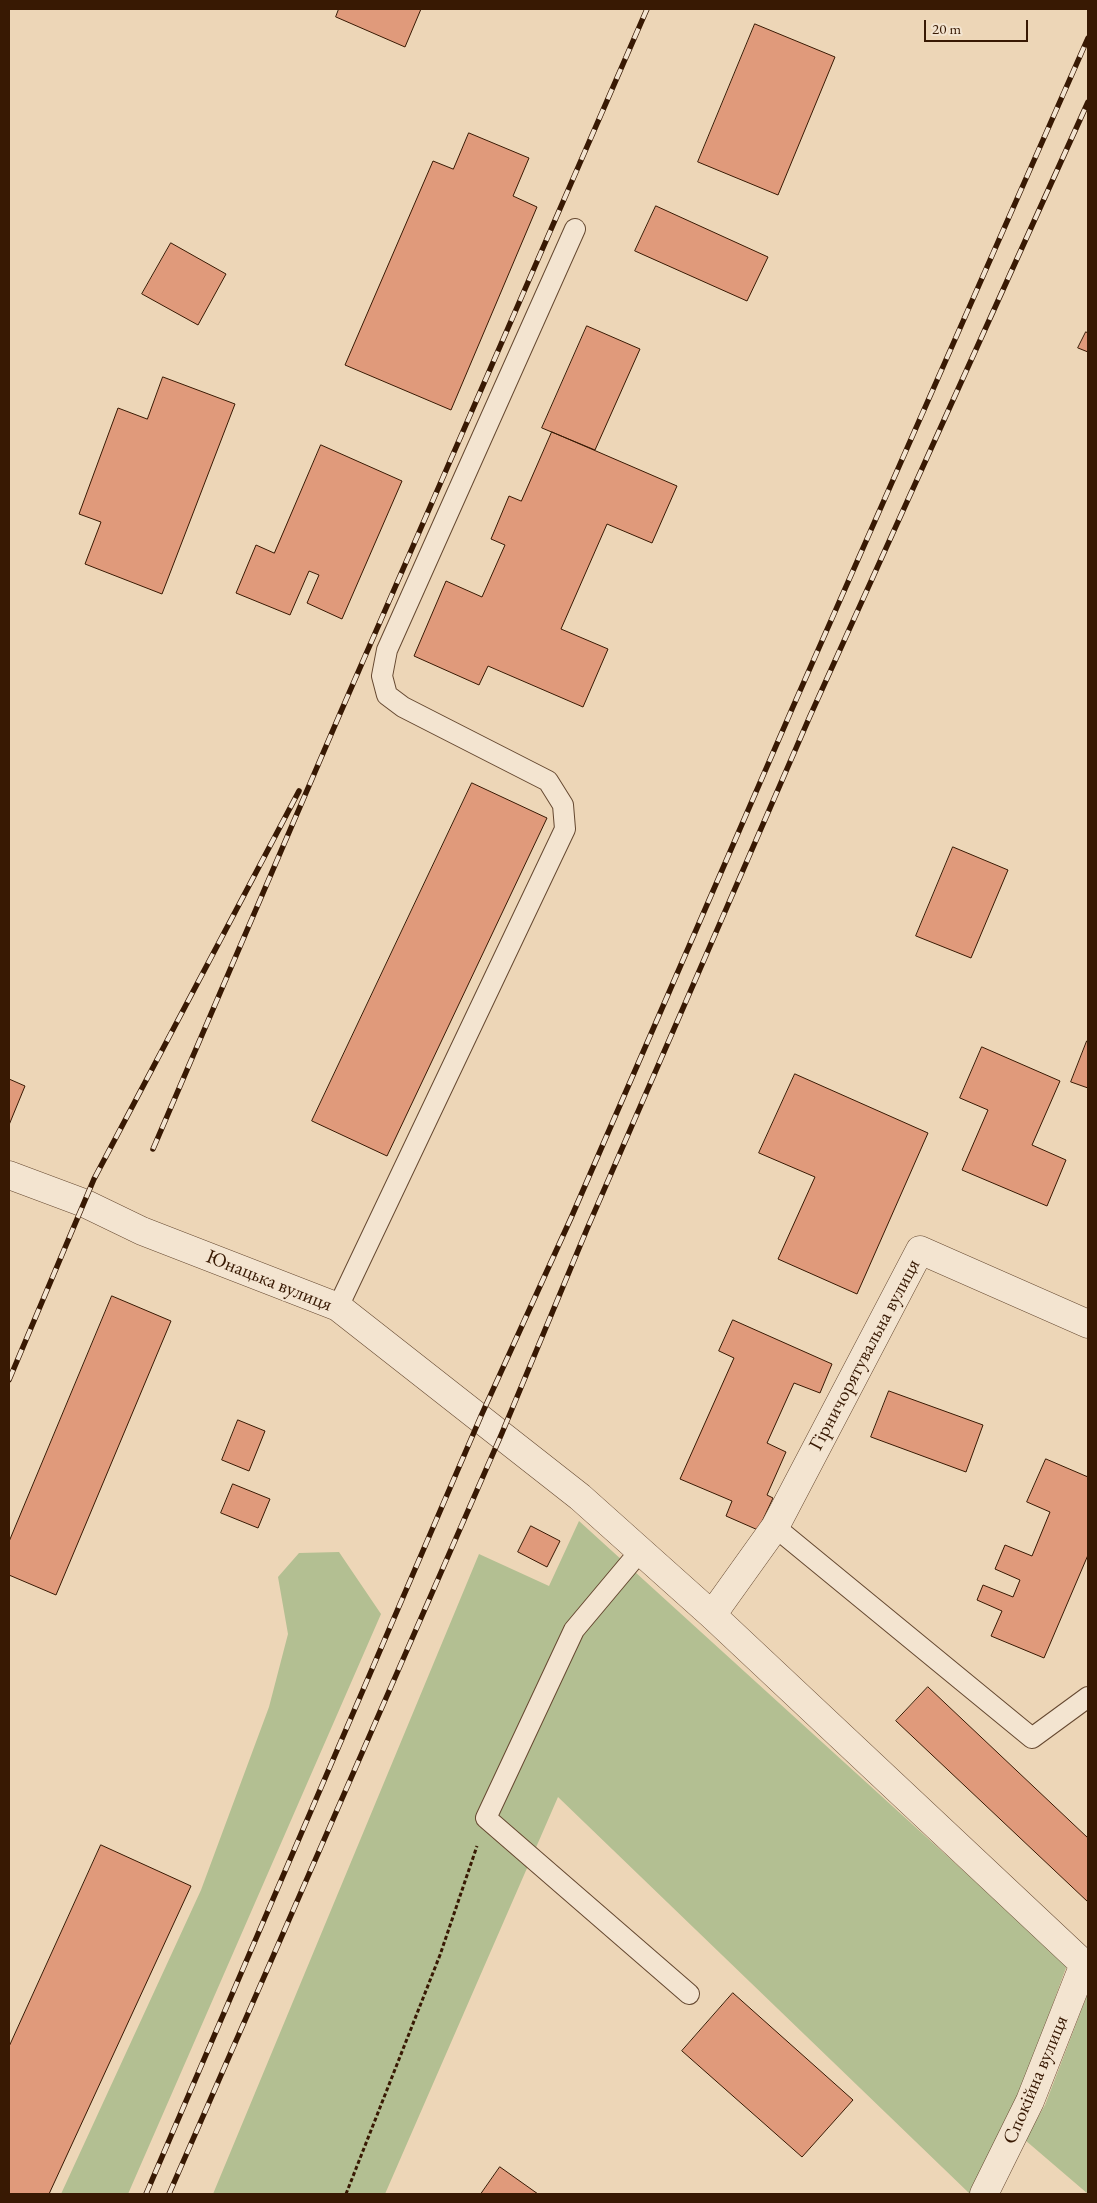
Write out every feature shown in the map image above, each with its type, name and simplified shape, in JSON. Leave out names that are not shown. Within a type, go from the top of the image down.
[{"type":"street","name":"Юнацька вулиця","points":[[9,1176],[84,1203],[142,1231],[338,1307],[502,1433],[580,1496],[712,1614],[1086,1966]]},
{"type":"street","name":"Гірничорятувальна вулиця","points":[[712,1614],[775,1527],[920,1250],[1088,1324]]},
{"type":"street","name":"Спокійна вулиця","points":[[984,2194],[1030,2101],[1086,1966]]},
{"type":"lane","points":[[338,1307],[565,829],[563,805],[548,781],[404,707],[387,695],[382,676],[387,650],[575,230]]},
{"type":"lane","points":[[775,1527],[1032,1738],[1088,1697]]},
{"type":"lane","points":[[641,1550],[574,1630],[486,1818],[689,1994]]},
{"type":"path","points":[[346,2194],[440,1955],[486,1818]]},
{"type":"green space","points":[[579,1521],[1067,1965],[1020,2094],[970,2194],[558,1797],[385,2194],[213,2194],[479,1554],[549,1586]]},
{"type":"green space","points":[[339,1552],[381,1614],[128,2194],[61,2194],[201,1890],[269,1707],[288,1634],[278,1577],[299,1553]]},
{"type":"green space","points":[[1088,1993],[1088,2194],[1025,2140],[1045,2105]]},
{"type":"building","points":[[339,9],[421,9],[405,47],[336,17]]},
{"type":"building","points":[[755,24],[835,57],[778,195],[698,162]]},
{"type":"building","points":[[469,133],[529,158],[513,196],[537,207],[451,410],[345,365],[433,161],[453,169]]},
{"type":"building","points":[[656,206],[768,257],[747,301],[635,251]]},
{"type":"building","points":[[171,243],[226,274],[198,325],[142,294]]},
{"type":"building","points":[[587,326],[640,349],[595,450],[542,428]]},
{"type":"building","points":[[1086,332],[1088,333],[1088,352],[1078,348]]},
{"type":"building","points":[[163,377],[235,404],[162,594],[85,564],[101,522],[79,514],[118,408],[147,419]]},
{"type":"building","points":[[552,432],[677,486],[652,543],[607,524],[561,629],[608,649],[583,707],[488,666],[479,685],[414,656],[446,581],[482,597],[505,545],[491,539],[509,496],[521,501]]},
{"type":"building","points":[[321,445],[402,481],[342,619],[307,603],[319,575],[309,571],[290,615],[236,593],[256,545],[274,553]]},
{"type":"building","points":[[472,783],[547,818],[387,1156],[312,1121]]},
{"type":"building","points":[[953,847],[1008,870],[971,958],[916,936]]},
{"type":"building","points":[[1088,1041],[1088,1088],[1071,1082]]},
{"type":"building","points":[[982,1047],[1060,1081],[1032,1145],[1066,1160],[1047,1206],[962,1170],[988,1110],[960,1098]]},
{"type":"building","points":[[795,1074],[928,1133],[857,1294],[778,1259],[815,1177],[759,1153]]},
{"type":"building","points":[[9,1079],[25,1086],[9,1125]]},
{"type":"building","points":[[112,1296],[171,1321],[56,1595],[9,1575],[9,1542]]},
{"type":"building","points":[[733,1320],[832,1364],[820,1393],[794,1383],[767,1443],[786,1452],[767,1495],[773,1498],[758,1530],[726,1516],[732,1501],[680,1479],[734,1358],[719,1351]]},
{"type":"building","points":[[889,1391],[983,1425],[966,1472],[871,1437]]},
{"type":"building","points":[[238,1420],[265,1431],[249,1471],[222,1460]]},
{"type":"building","points":[[1046,1459],[1088,1477],[1088,1555],[1044,1658],[991,1636],[1002,1611],[977,1600],[983,1585],[1013,1597],[1020,1580],[995,1569],[1005,1545],[1032,1556],[1050,1512],[1027,1502]]},
{"type":"building","points":[[233,1484],[270,1499],[258,1528],[221,1513]]},
{"type":"building","points":[[531,1526],[560,1541],[547,1567],[518,1552]]},
{"type":"building","points":[[928,1687],[1088,1838],[1088,1902],[896,1721]]},
{"type":"building","points":[[101,1845],[191,1886],[49,2194],[9,2194],[9,2047]]},
{"type":"building","points":[[733,1993],[853,2100],[802,2157],[682,2051]]},
{"type":"building","points":[[500,2167],[538,2194],[481,2194]]},
{"type":"railway","points":[[153,1149],[647,9]]},
{"type":"railway","points":[[146,2194],[481,1416],[571,1218],[792,709],[1088,38]]},
{"type":"railway","points":[[169,2194],[502,1433],[587,1229],[810,716],[1088,102]]},
{"type":"railway","points":[[9,1380],[94,1179],[299,791]]}]
